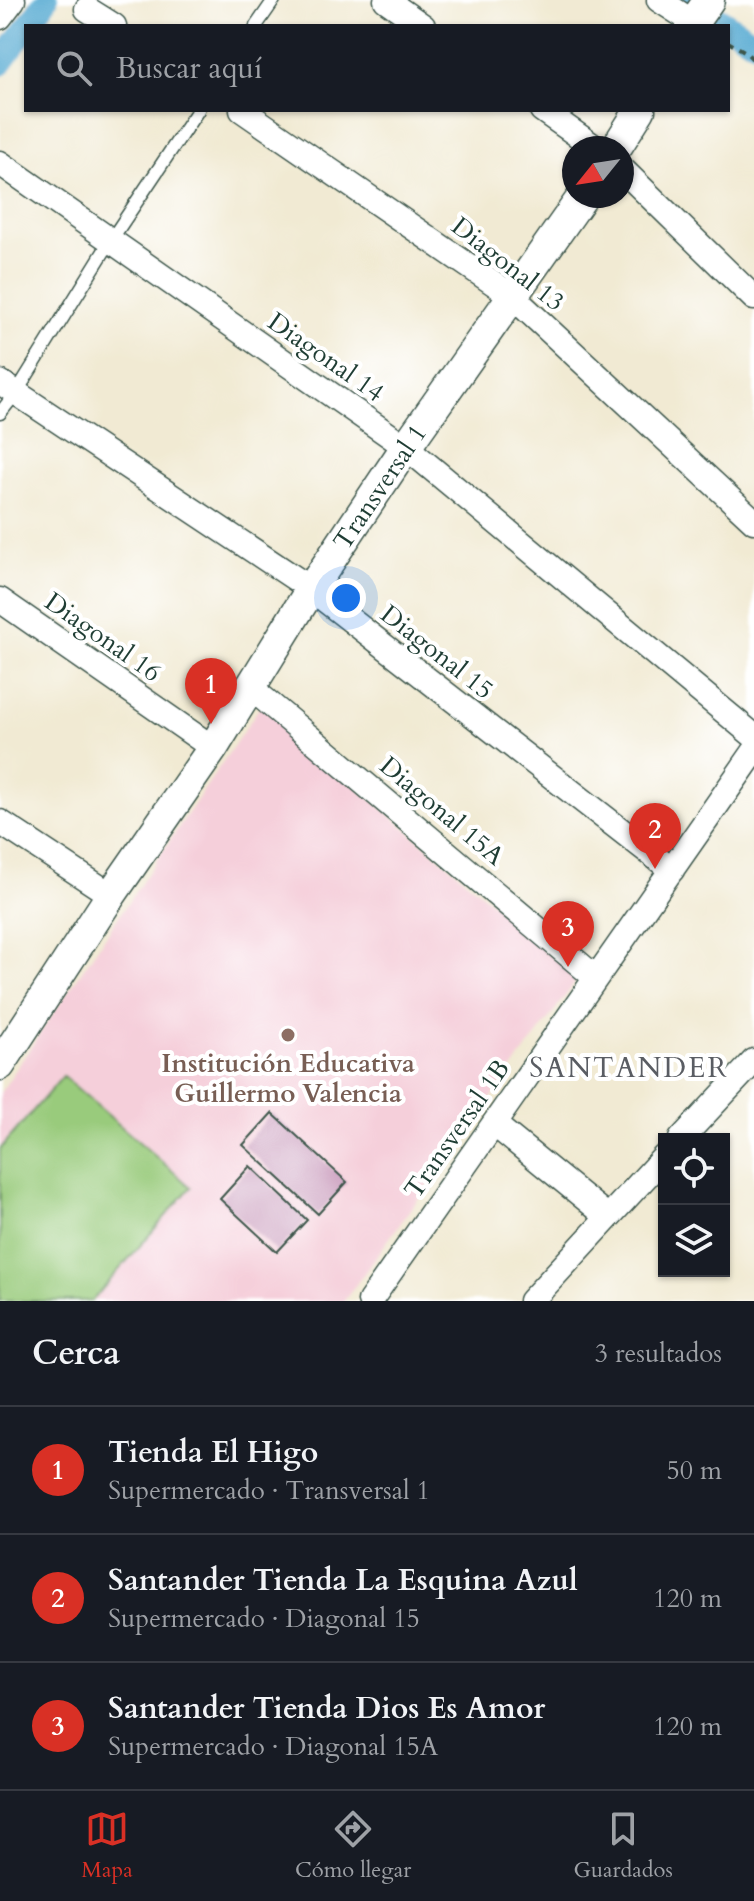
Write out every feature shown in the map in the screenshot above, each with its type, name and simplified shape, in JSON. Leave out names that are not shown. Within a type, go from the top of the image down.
[{"type":"street","points":[[0,17],[13,0]]},
{"type":"street","points":[[386,0],[420,24]]},
{"type":"street","points":[[659,0],[697,17]]},
{"type":"street","points":[[87,9],[111,24]]},
{"type":"street","name":"Diagonal 13","points":[[245,112],[511,295],[754,521]]},
{"type":"street","points":[[545,112],[579,136]]},
{"type":"street","points":[[624,136],[639,112]]},
{"type":"street","name":"Diagonal 14","points":[[0,163],[406,447],[754,736]]},
{"type":"street","points":[[634,181],[754,298]]},
{"type":"street","name":"Transversal 1","points":[[5,1046],[213,748],[311,589],[406,447],[574,208]]},
{"type":"street","name":"Diagonal 15","points":[[8,387],[311,589],[672,870]]},
{"type":"street","name":"Diagonal 16","points":[[0,600],[213,748]]},
{"type":"street","name":"Diagonal 15A","points":[[251,688],[596,978]]},
{"type":"street","name":"Transversal 1B","points":[[370,1301],[754,752]]},
{"type":"street","points":[[0,822],[111,895]]},
{"type":"street","points":[[687,1133],[754,1061]]},
{"type":"street","points":[[494,1124],[608,1217]]},
{"type":"street","points":[[531,1301],[658,1163]]},
{"type":"lane","points":[[257,24],[274,0]]},
{"type":"lane","points":[[0,413],[8,387],[197,112]]},
{"type":"path","points":[[730,43],[746,52],[754,61]]},
{"type":"shaded area","name":"Institución Educativa Guillermo Valencia","points":[[261,705],[579,977],[344,1301],[0,1301],[0,1093]]},
{"type":"green space","points":[[63,1076],[191,1187],[92,1301],[0,1301],[0,1149]]},
{"type":"building","points":[[272,1113],[347,1182],[318,1214],[243,1145]]},
{"type":"building","points":[[250,1166],[307,1220],[277,1252],[220,1199]]},
{"type":"waterway","points":[[29,24],[46,0]]},
{"type":"waterway","points":[[690,0],[727,24]]},
{"type":"waterway","points":[[730,26],[754,42]]},
{"type":"waterway","points":[[0,64],[24,31]]},
{"type":"place","name":"Tienda El Higo","points":[[211,724]]},
{"type":"place","name":"Santander Tienda La Esquina Azul","points":[[655,869]]},
{"type":"place","name":"Santander Tienda Dios Es Amor","points":[[568,967]]},
{"type":"place","name":"Institución Educativa Guillermo Valencia","points":[[288,1035]]},
{"type":"district","name":"SANTANDER","points":[[629,1068]]}]
